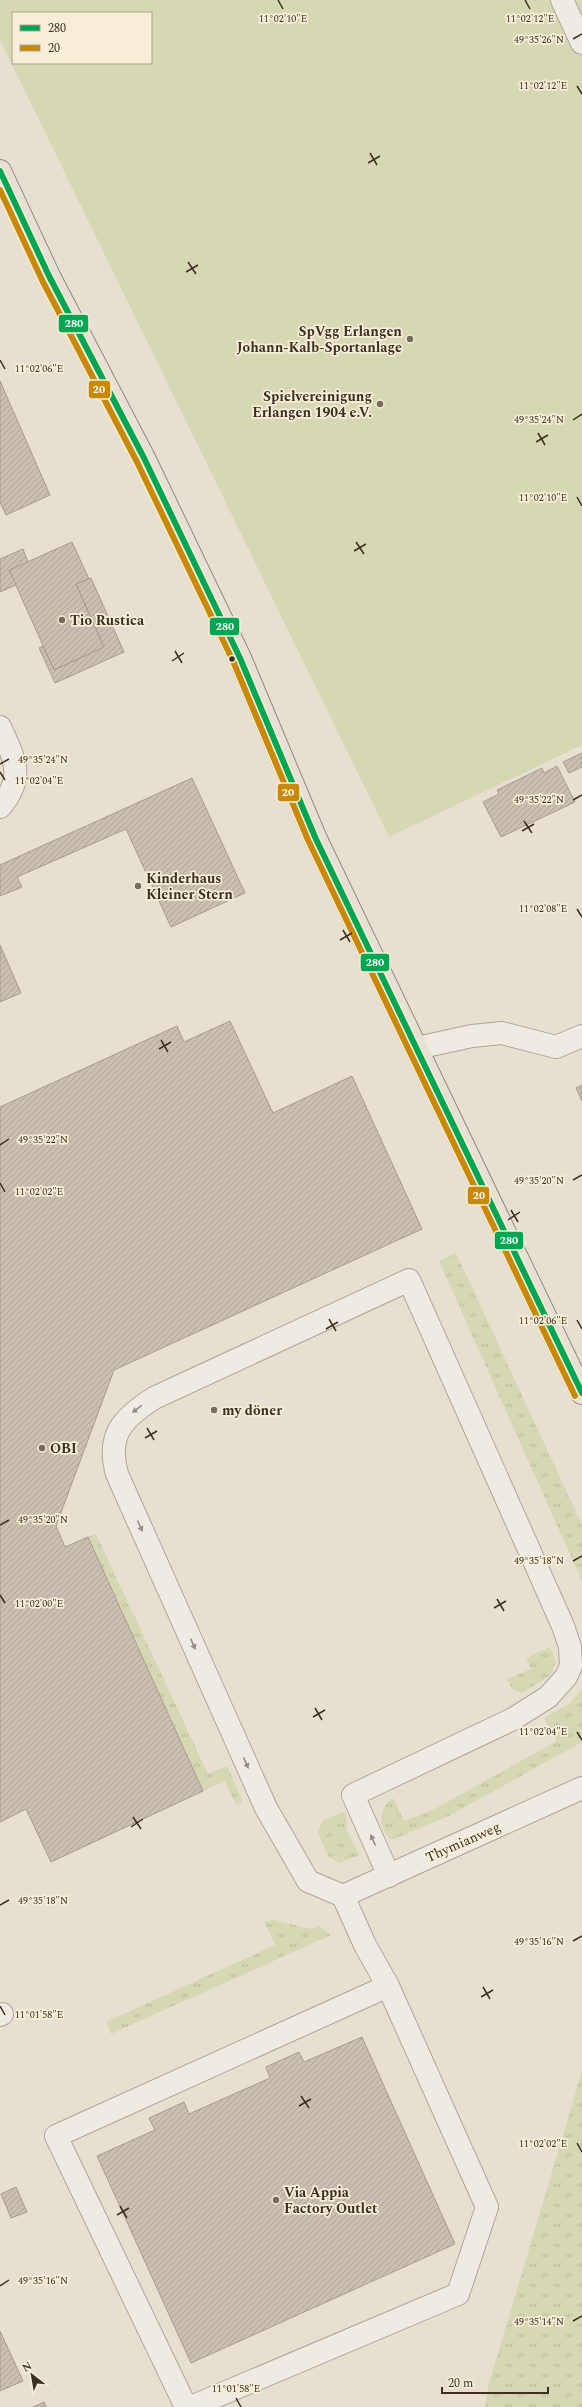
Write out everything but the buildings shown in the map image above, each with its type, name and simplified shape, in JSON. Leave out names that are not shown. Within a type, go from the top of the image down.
[{"type":"main road","points":[[0,171],[49,276],[144,458],[236,651],[315,837],[582,1393]]},
{"type":"street","points":[[562,0],[582,43]]},
{"type":"street","points":[[0,727],[13,755],[16,777],[8,798],[0,807]]},
{"type":"street","points":[[417,1048],[472,1036],[502,1033],[556,1047],[582,1036]]},
{"type":"street","points":[[191,2407],[458,2294],[487,2207],[388,1986],[365,1945],[343,1896],[308,1881],[266,1808],[115,1465],[113,1447],[122,1424],[138,1408],[171,1390],[409,1280],[563,1626],[570,1648],[570,1666],[566,1677],[558,1687],[523,1713],[353,1795],[389,1876]]},
{"type":"street","name":"Thymianweg","points":[[343,1896],[582,1788]]},
{"type":"street","points":[[186,2407],[56,2136],[388,1986]]},
{"type":"green space","name":"Spielvereinigung Erlangen 1904 e.V.","points":[[0,0],[582,0],[582,745],[389,837],[0,40]]},
{"type":"green space","points":[[456,1253],[582,1525],[582,1581],[439,1261]]},
{"type":"green space","points":[[96,1534],[208,1774],[227,1766],[243,1802],[236,1805],[225,1781],[203,1791],[88,1537]]},
{"type":"green space","points":[[550,1647],[556,1662],[550,1676],[522,1693],[512,1689],[507,1679],[531,1669],[526,1658]]},
{"type":"green space","points":[[582,1689],[582,1742],[451,1815],[392,1840],[387,1835],[381,1819],[384,1807],[393,1798],[404,1821],[435,1809],[557,1741],[544,1718],[570,1703]]},
{"type":"green space","points":[[343,1812],[346,1814],[347,1830],[359,1855],[339,1863],[329,1857],[318,1833],[322,1821]]},
{"type":"green space","points":[[274,1920],[312,1929],[319,1926],[331,1935],[111,2034],[106,2022],[275,1945],[264,1921]]},
{"type":"green space","points":[[582,2071],[582,2407],[485,2407],[488,2387]]},
{"type":"transit line","name":"280","points":[[0,171],[49,276],[144,458],[240,658],[315,837],[582,1393]]},
{"type":"transit line","name":"20","points":[[0,190],[42,280],[137,462],[233,661],[308,840],[575,1396]]},
{"type":"place","name":"SpVgg Erlangen Johann-Kalb-Sportanlage","points":[[410,339]]},
{"type":"place","name":"Spielvereinigung Erlangen 1904 e.V.","points":[[380,404]]},
{"type":"place","name":"Tio Rustica","points":[[62,620]]},
{"type":"place","name":"Kinderhaus Kleiner Stern","points":[[138,886]]},
{"type":"place","name":"my döner","points":[[214,1410]]},
{"type":"place","name":"OBI","points":[[42,1448]]},
{"type":"place","name":"Via Appia Factory Outlet","points":[[276,2200]]}]
